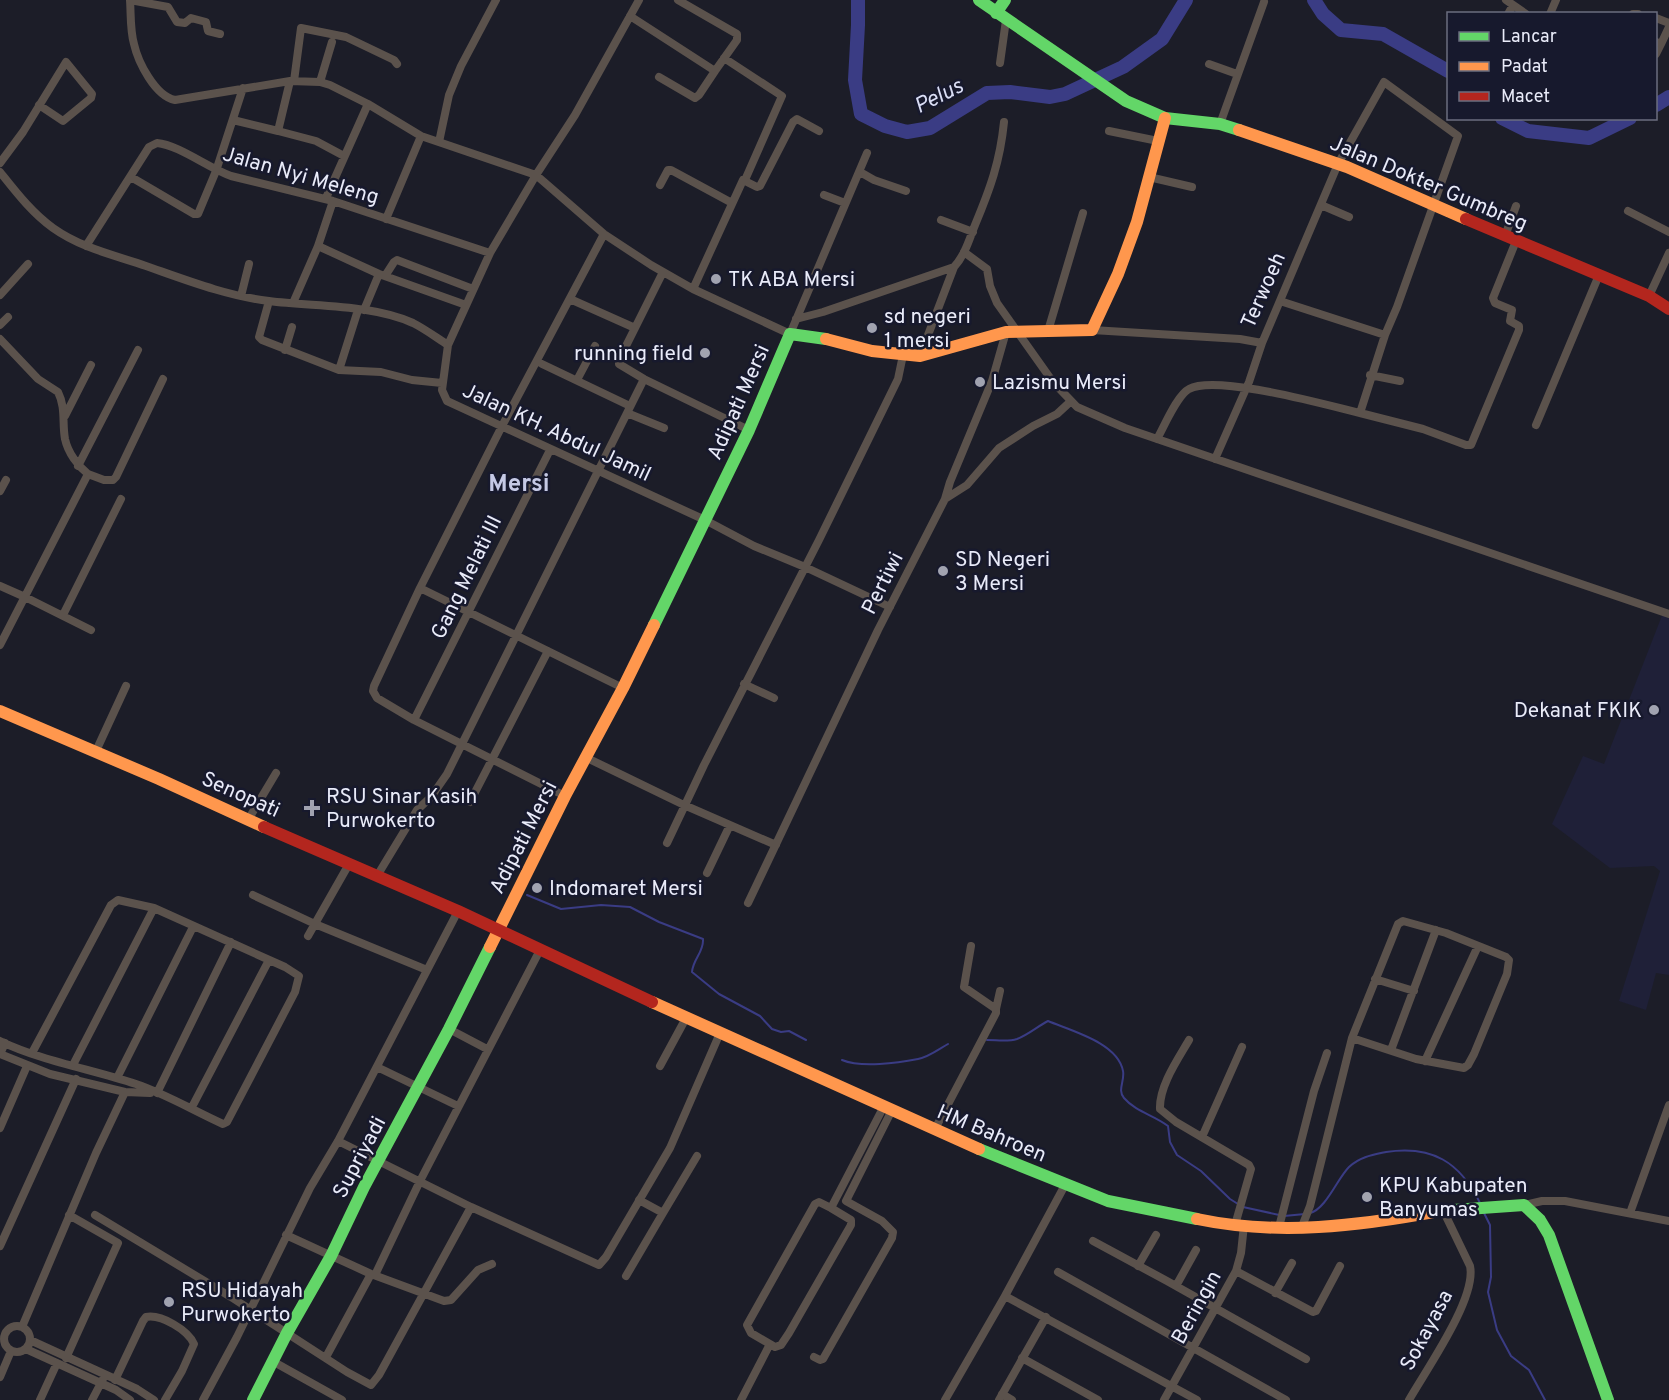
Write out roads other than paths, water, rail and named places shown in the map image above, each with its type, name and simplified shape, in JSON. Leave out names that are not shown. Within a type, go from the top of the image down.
[{"type":"street","points":[[220,34],[208,31],[206,22],[199,19],[190,19],[185,23],[177,22],[168,7],[130,0],[134,44],[154,86],[163,96],[174,100],[241,94],[290,84],[320,82],[419,140],[439,142],[534,179],[603,236],[661,276],[693,289],[787,340],[867,153]]},
{"type":"street","points":[[439,142],[449,95],[461,66],[496,0]]},
{"type":"street","name":"Jalan KH. Abdul Jamil","points":[[639,0],[575,115],[490,253],[448,345],[442,383],[444,397],[447,401],[550,450],[890,607]]},
{"type":"street","points":[[659,77],[695,98],[736,39],[737,34],[678,0]]},
{"type":"street","name":"Jalan Dokter Gumbreg","points":[[979,0],[1126,101],[1165,118],[1220,124],[1338,164],[1649,296],[1668,307]]},
{"type":"street","points":[[1000,63],[1001,16],[1005,0]]},
{"type":"street","points":[[1220,124],[1264,2]]},
{"type":"street","points":[[1509,2],[1523,12]]},
{"type":"street","points":[[630,16],[715,71]]},
{"type":"street","points":[[1658,43],[1669,26]]},
{"type":"street","points":[[278,131],[301,28],[346,37],[394,60],[397,64]]},
{"type":"street","points":[[320,82],[332,42]]},
{"type":"street","points":[[693,289],[782,96],[724,58]]},
{"type":"street","points":[[0,163],[23,132],[39,105],[66,62],[92,94],[91,98],[63,121],[39,105]]},
{"type":"street","points":[[1209,64],[1237,74]]},
{"type":"street","name":"Terwoeh","points":[[1092,330],[1240,339],[1262,343],[1338,164],[1384,82],[1458,136],[1434,203]]},
{"type":"street","points":[[131,177],[196,215],[201,209],[216,171],[241,94]]},
{"type":"street","points":[[293,303],[318,246],[344,156],[366,108]]},
{"type":"street","points":[[1092,330],[1118,274],[1137,222],[1165,118]]},
{"type":"street","points":[[745,180],[757,187],[760,186],[793,122],[797,119],[819,132]]},
{"type":"street","points":[[233,120],[316,141],[344,156]]},
{"type":"street","points":[[920,356],[954,267],[973,232],[995,175],[1001,153],[1004,122]]},
{"type":"street","points":[[1109,131],[1158,141]]},
{"type":"street","points":[[386,219],[419,140]]},
{"type":"street","name":"Jalan Nyi Meleng","points":[[86,246],[149,147],[157,143],[167,145],[216,171],[244,180],[330,200],[490,253]]},
{"type":"street","points":[[660,185],[668,170],[671,170],[732,203]]},
{"type":"street","points":[[0,172],[39,217],[67,237],[98,251],[241,296],[361,310],[413,323],[448,345]]},
{"type":"street","points":[[860,172],[874,180],[906,191]]},
{"type":"street","points":[[1149,177],[1192,187]]},
{"type":"street","points":[[824,195],[845,203]]},
{"type":"street","points":[[1360,413],[1370,375],[1398,307],[1434,203]]},
{"type":"street","points":[[1321,205],[1349,217]]},
{"type":"street","points":[[1157,439],[1179,399],[1190,388],[1248,385],[1423,429],[1466,446],[1471,445],[1520,330],[1519,326],[1510,321],[1512,310],[1495,303],[1493,298],[1510,238],[1516,206]]},
{"type":"street","points":[[1628,211],[1669,232]]},
{"type":"street","points":[[1048,331],[1083,213]]},
{"type":"street","points":[[941,220],[973,232]]},
{"type":"street","points":[[566,796],[414,720],[376,698],[373,691],[420,588],[502,426],[603,236]]},
{"type":"street","points":[[318,246],[382,275],[466,305]]},
{"type":"street","points":[[964,252],[987,269],[990,286],[1009,335],[1027,346],[1070,402],[1077,406],[1125,428],[1669,614]]},
{"type":"street","points":[[1649,296],[1669,253]]},
{"type":"street","points":[[339,370],[361,310],[382,275],[394,262],[398,260],[473,289]]},
{"type":"street","points":[[0,295],[28,264]]},
{"type":"street","points":[[241,296],[249,264]]},
{"type":"street","points":[[796,319],[954,267]]},
{"type":"street","points":[[1536,425],[1599,275]]},
{"type":"street","points":[[661,276],[619,364],[644,379],[749,430]]},
{"type":"street","points":[[570,299],[635,328]]},
{"type":"street","points":[[269,301],[260,339],[339,370],[381,372],[412,380],[442,383]]},
{"type":"street","points":[[1280,301],[1385,335]]},
{"type":"street","points":[[0,325],[8,317]]},
{"type":"street","points":[[285,350],[292,327]]},
{"type":"street","name":"Adipati Mersi","points":[[497,931],[585,757],[623,688],[749,430],[787,340],[816,336],[872,351],[902,362],[1009,335],[1092,330]]},
{"type":"street","name":"Pertiwi","points":[[748,903],[890,607],[945,499],[1009,335]]},
{"type":"street","points":[[0,339],[38,379],[58,392],[65,416],[65,440],[78,466],[88,474],[104,480],[113,480],[116,477],[163,379]]},
{"type":"street","points":[[1215,459],[1248,385],[1262,343]]},
{"type":"street","points":[[578,380],[596,346]]},
{"type":"street","points":[[78,466],[138,350]]},
{"type":"street","points":[[667,843],[744,684],[805,567],[902,362]]},
{"type":"street","points":[[542,364],[578,380],[664,428]]},
{"type":"street","points":[[65,416],[91,365]]},
{"type":"street","points":[[1370,375],[1400,381]]},
{"type":"street","points":[[377,876],[417,810],[435,792],[462,745],[644,379]]},
{"type":"street","points":[[945,499],[967,485],[999,448],[1057,414],[1070,402]]},
{"type":"street","name":"Gang Melati III","points":[[414,720],[550,450]]},
{"type":"street","points":[[0,645],[88,474]]},
{"type":"street","points":[[0,491],[6,480]]},
{"type":"street","points":[[63,615],[121,499]]},
{"type":"street","points":[[0,586],[91,630]]},
{"type":"street","points":[[420,588],[623,688]]},
{"type":"street","points":[[470,802],[548,651]]},
{"type":"street","points":[[744,684],[774,698]]},
{"type":"street","points":[[96,751],[126,686]]},
{"type":"street","name":"Senopati","points":[[0,711],[458,911],[497,931]]},
{"type":"street","points":[[585,757],[684,805],[776,845]]},
{"type":"street","points":[[248,820],[276,773]]},
{"type":"street","points":[[707,873],[730,825]]},
{"type":"street","points":[[309,936],[349,864]]},
{"type":"street","points":[[253,895],[315,924],[427,970]]},
{"type":"street","points":[[32,1053],[111,904],[120,900],[154,908],[297,974],[299,980],[270,1041],[227,1122],[223,1124],[192,1107],[157,1093],[117,1078],[32,1053],[3,1042],[0,1054],[50,1074],[97,1083],[125,1092],[157,1093]]},
{"type":"street","points":[[73,1065],[154,908]]},
{"type":"street","points":[[203,1400],[310,1188],[338,1141],[458,911]]},
{"type":"street","points":[[1302,1225],[1310,1206],[1352,1038],[1398,924],[1403,921],[1436,930],[1509,960],[1510,966],[1474,1054],[1464,1068],[1425,1061],[1352,1038]]},
{"type":"street","points":[[117,1078],[193,927]]},
{"type":"street","points":[[1391,1050],[1436,930]]},
{"type":"street","name":"HM Bahroen","points":[[497,931],[720,1034],[1065,1185],[1108,1201],[1211,1222],[1302,1225],[1384,1221],[1443,1210],[1524,1205]]},
{"type":"street","name":"Supriyadi","points":[[254,1400],[287,1333],[331,1256],[449,1029],[497,931]]},
{"type":"street","points":[[157,1093],[231,942]]},
{"type":"street","points":[[971,946],[964,987],[996,1010]]},
{"type":"street","points":[[1425,1061],[1478,946]]},
{"type":"street","points":[[326,1358],[373,1275],[487,1049],[540,950]]},
{"type":"street","points":[[192,1107],[269,960]]},
{"type":"street","points":[[1375,979],[1414,991]]},
{"type":"street","points":[[935,1129],[994,1020],[1000,990]]},
{"type":"street","points":[[660,1066],[686,1018]]},
{"type":"street","points":[[449,1029],[487,1049]]},
{"type":"street","points":[[338,1141],[471,1207],[599,1265],[606,1257],[670,1148],[720,1034]]},
{"type":"street","points":[[1188,1040],[1164,1089],[1160,1108],[1176,1122],[1202,1137],[1242,1047]]},
{"type":"street","points":[[1280,1224],[1314,1091],[1327,1053]]},
{"type":"street","points":[[50,1074],[54,1059]]},
{"type":"street","points":[[0,1128],[27,1066]]},
{"type":"street","points":[[377,1067],[458,1106]]},
{"type":"street","points":[[97,1083],[101,1073]]},
{"type":"street","points":[[0,1246],[76,1078]]},
{"type":"street","points":[[22,1327],[69,1215],[125,1092]]},
{"type":"street","points":[[1630,1213],[1669,1105]]},
{"type":"street","points":[[831,1208],[888,1108]]},
{"type":"street","points":[[814,1357],[823,1359],[892,1238],[892,1232],[882,1221],[846,1201],[888,1108]]},
{"type":"street","name":"Beringin","points":[[1164,1400],[1236,1271],[1241,1253],[1239,1222],[1251,1169],[1249,1165],[1202,1137]]},
{"type":"street","points":[[626,1276],[697,1156]]},
{"type":"street","points":[[945,1400],[1065,1185]]},
{"type":"street","points":[[639,1200],[663,1213]]},
{"type":"street","points":[[1524,1205],[1542,1201],[1565,1201],[1669,1221]]},
{"type":"street","points":[[819,1202],[831,1208],[851,1220],[851,1225],[782,1344],[778,1347],[770,1344],[749,1330],[747,1325],[815,1204],[819,1202]]},
{"type":"street","points":[[1524,1205],[1540,1220],[1549,1235],[1608,1400]]},
{"type":"street","points":[[95,1215],[357,1378],[374,1384],[471,1207]]},
{"type":"street","name":"Sokayasa","points":[[1409,1400],[1467,1295],[1472,1274],[1443,1210]]},
{"type":"street","points":[[66,1358],[118,1243],[69,1215]]},
{"type":"street","points":[[286,1235],[373,1275],[444,1301],[451,1300],[478,1270],[492,1264]]},
{"type":"street","points":[[1138,1266],[1156,1235]]},
{"type":"street","points":[[1093,1241],[1306,1359]]},
{"type":"street","points":[[1176,1286],[1196,1250]]},
{"type":"street","points":[[1275,1293],[1292,1263]]},
{"type":"street","points":[[1236,1271],[1315,1312],[1340,1266]]},
{"type":"street","points":[[1058,1272],[1286,1400]]},
{"type":"street","points":[[1005,1296],[1197,1400]]},
{"type":"street","points":[[115,1380],[143,1321],[146,1317],[156,1317],[185,1333],[194,1344],[165,1400]]},
{"type":"street","points":[[1012,1400],[1000,1397],[1046,1317]]},
{"type":"street","points":[[12,1327],[22,1327],[28,1333],[28,1345],[19,1352],[11,1351],[5,1347],[2,1335],[12,1327]]},
{"type":"street","points":[[741,1400],[770,1344]]},
{"type":"street","points":[[28,1345],[66,1358],[103,1380],[130,1400]]},
{"type":"street","points":[[28,1345],[57,1364],[103,1380],[115,1380],[149,1395],[154,1400]]},
{"type":"street","points":[[0,1377],[11,1351]]},
{"type":"street","points":[[1022,1358],[1098,1400]]},
{"type":"street","points":[[274,1362],[329,1397],[342,1400]]},
{"type":"street","points":[[40,1400],[57,1364]]},
{"type":"street","points":[[92,1400],[103,1380]]},
{"type":"waterway","name":"Pelus","points":[[858,0],[855,80],[861,114],[885,126],[907,132],[930,128],[987,93],[1010,92],[1050,97],[1065,94],[1123,67],[1162,39],[1186,0]]},
{"type":"waterway","name":"Pelus","points":[[1314,0],[1323,14],[1341,30],[1383,34],[1447,70]]},
{"type":"waterway","name":"Pelus","points":[[1657,104],[1669,97]]},
{"type":"waterway","name":"Pelus","points":[[1506,120],[1528,131],[1589,138],[1626,120]]},
{"type":"waterway","points":[[527,895],[561,909],[601,905],[630,907],[659,922],[703,939],[702,948],[692,972],[719,994],[760,1016],[772,1029],[781,1032],[789,1031],[806,1040]]},
{"type":"waterway","points":[[987,1040],[1017,1039],[1048,1021],[1093,1039],[1113,1053],[1119,1061],[1123,1071],[1121,1092],[1124,1098],[1134,1107],[1168,1126],[1170,1142],[1177,1155],[1201,1171],[1238,1204]]},
{"type":"waterway","points":[[842,1060],[859,1064],[900,1062],[926,1057],[948,1044]]},
{"type":"waterway","points":[[1310,1213],[1321,1206],[1353,1164],[1371,1155],[1402,1150],[1431,1154],[1454,1167],[1480,1203]]},
{"type":"waterway","points":[[1243,1207],[1284,1216],[1305,1214]]},
{"type":"waterway","points":[[1483,1211],[1490,1225],[1491,1277],[1488,1292],[1497,1330],[1511,1356],[1529,1370],[1545,1400]]},
{"type":"place","name":"TK ABA Mersi","points":[[716,279]]},
{"type":"place","name":"sd negeri 1 mersi","points":[[872,328]]},
{"type":"place","name":"running field","points":[[705,353]]},
{"type":"place","name":"Lazismu Mersi","points":[[980,382]]},
{"type":"place","name":"SD Negeri 3 Mersi","points":[[943,571]]},
{"type":"place","name":"Dekanat FKIK","points":[[1654,710]]},
{"type":"place","name":"RSU Sinar Kasih Purwokerto","points":[[312,808]]},
{"type":"place","name":"Indomaret Mersi","points":[[537,888]]},
{"type":"place","name":"KPU Kabupaten Banyumas","points":[[1367,1197]]},
{"type":"place","name":"RSU Hidayah Purwokerto","points":[[169,1302]]},
{"type":"district","name":"Mersi","points":[[519,483]]}]
